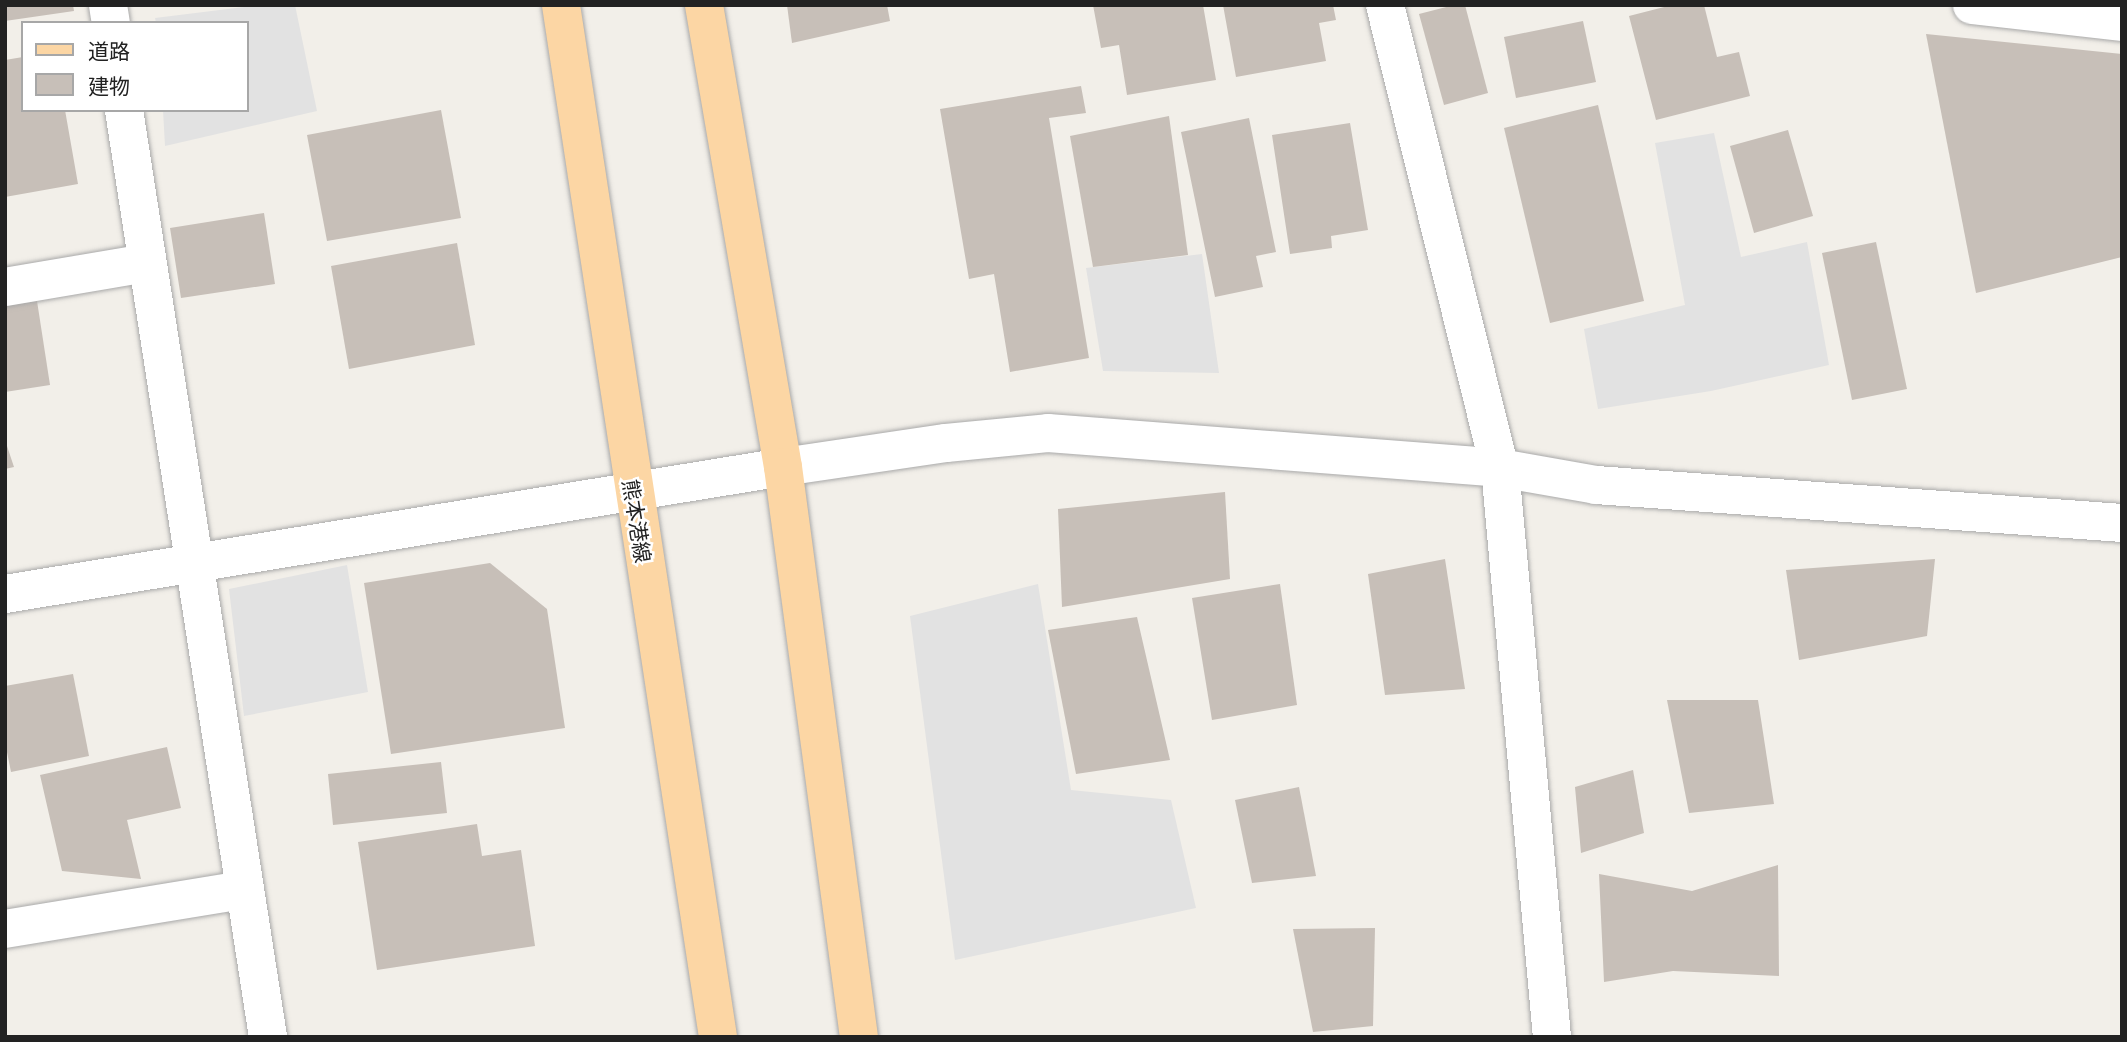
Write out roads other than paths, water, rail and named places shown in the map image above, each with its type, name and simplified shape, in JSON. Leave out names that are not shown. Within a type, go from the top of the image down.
[{"type":"main road","name":"熊本港線","points":[[561,5],[633,495],[718,1037]]},
{"type":"main road","points":[[704,5],[783,467],[859,1037]]},
{"type":"street","points":[[1385,5],[1500,468],[1552,1037]]},
{"type":"street","points":[[1972,5],[2015,7],[2122,22]]},
{"type":"street","points":[[124,112],[192,562],[268,1037]]},
{"type":"street","points":[[5,287],[148,263]]},
{"type":"street","points":[[5,594],[192,562],[633,495],[783,467],[1048,433],[1500,468],[1596,485],[2122,523]]},
{"type":"street","points":[[5,929],[244,890]]}]
